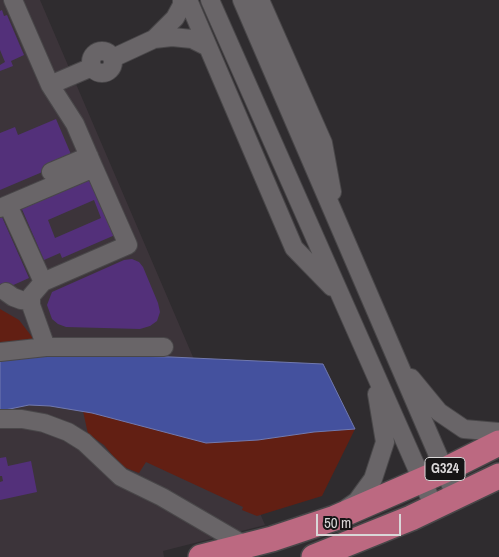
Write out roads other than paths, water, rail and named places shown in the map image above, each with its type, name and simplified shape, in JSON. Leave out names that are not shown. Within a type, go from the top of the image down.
[{"type":"highway","name":"G324","points":[[200,557],[306,529],[333,519],[416,483],[489,448]]},
{"type":"highway","name":"G324","points":[[324,554],[439,505],[496,478]]},
{"type":"street","points":[[13,0],[50,85],[75,124],[128,245],[42,282],[31,296],[31,305],[46,347]]},
{"type":"street","points":[[154,39],[175,18],[182,5],[182,0]]},
{"type":"street","points":[[188,0],[294,248],[340,296]]},
{"type":"street","points":[[210,0],[373,369],[416,483],[439,505]]},
{"type":"street","points":[[242,0],[396,359],[439,505]]},
{"type":"street","points":[[260,0],[323,143],[337,222]]},
{"type":"street","points":[[50,85],[92,67],[91,57],[97,51],[106,51],[113,58],[154,39],[172,37],[192,39],[208,47]]},
{"type":"street","points":[[51,172],[92,162]]},
{"type":"street","points":[[42,282],[4,206],[92,162]]},
{"type":"street","points":[[6,292],[13,298],[31,300]]},
{"type":"street","points":[[0,352],[46,347],[164,347]]},
{"type":"street","points":[[396,359],[438,412],[464,429],[499,432]]},
{"type":"street","points":[[333,519],[357,500],[373,480],[385,442],[373,369]]},
{"type":"street","points":[[0,419],[22,419],[44,423],[68,432],[84,442],[121,477],[162,497],[246,546]]},
{"type":"water","points":[[46,354],[171,357],[323,364],[355,429],[314,432],[258,440],[206,443],[92,413],[50,406],[29,405],[0,411],[0,358]]}]
